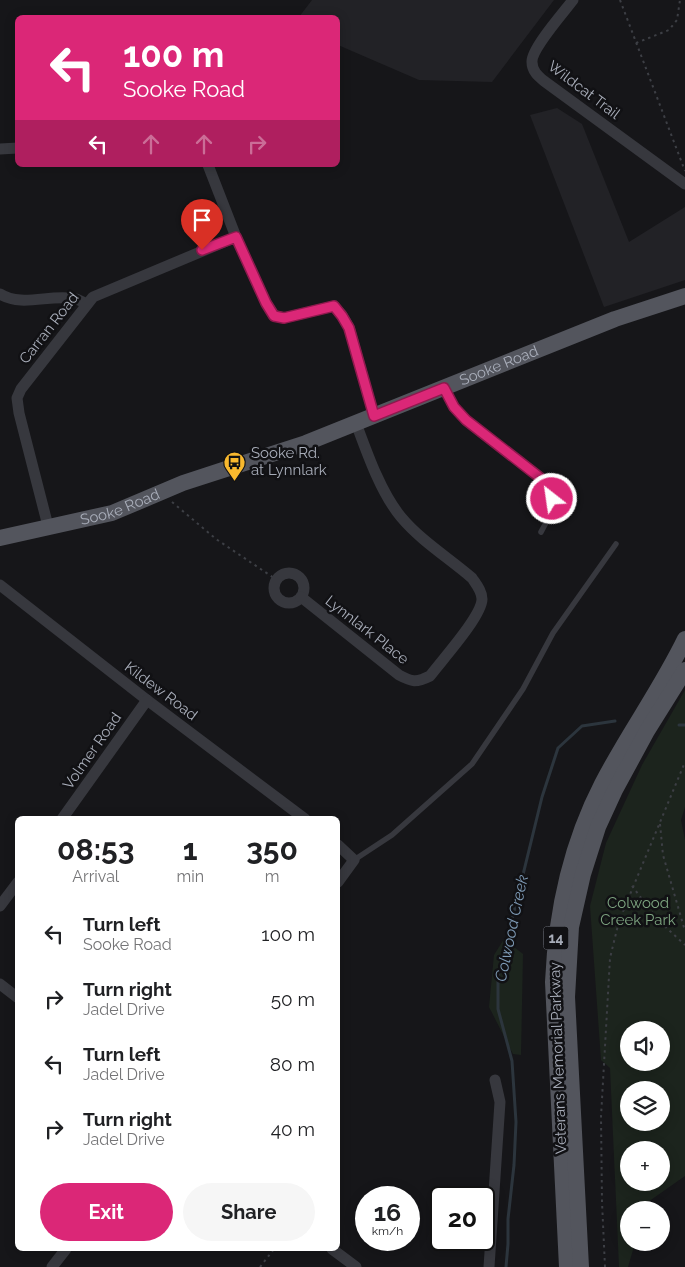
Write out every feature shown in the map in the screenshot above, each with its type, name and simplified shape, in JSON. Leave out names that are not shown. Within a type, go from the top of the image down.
[{"type":"main road","name":"Sooke Road","points":[[2,542],[48,526],[112,513],[183,483],[306,443],[615,319],[685,296]]},
{"type":"main road","points":[[666,302],[685,306]]},
{"type":"main road","name":"Veterans Memorial Parkway","points":[[581,1267],[564,926],[561,901],[571,862],[585,821],[605,777],[685,639]]},
{"type":"main road","name":"Veterans Memorial Parkway","points":[[567,1267],[553,1009],[554,946],[564,926],[598,827],[647,732],[685,670]]},
{"type":"street","name":"Wildcat Trail","points":[[573,0],[534,51],[532,64],[534,70],[544,82],[685,184]]},
{"type":"street","points":[[0,149],[15,148]]},
{"type":"street","points":[[209,167],[236,237],[266,303],[274,316],[284,318],[334,306],[342,316],[349,328],[374,416]]},
{"type":"street","name":"Carran Road","points":[[48,526],[19,413],[17,398],[21,389],[93,296],[236,237]]},
{"type":"street","points":[[0,294],[16,300],[65,298],[76,299],[87,304]]},
{"type":"street","name":"Lynnlark Place","points":[[301,597],[399,675],[411,681],[420,681],[430,676],[478,613],[482,598],[479,587],[472,578],[416,532],[401,517],[385,491],[356,423]]},
{"type":"street","name":"Lynnlark Place","points":[[288,573],[295,574],[301,578],[304,584],[304,591],[301,597],[290,603],[284,602],[275,592],[274,586],[277,580],[282,575],[288,573]]},
{"type":"street","name":"Kildew Road","points":[[0,585],[300,816]]},
{"type":"street","name":"Volmer Road","points":[[64,816],[147,700]]},
{"type":"street","points":[[340,847],[354,860],[340,879]]},
{"type":"street","points":[[0,906],[15,886]]},
{"type":"street","points":[[0,984],[15,996]]},
{"type":"street","points":[[489,1267],[500,1102],[495,1080]]},
{"type":"street","points":[[52,1267],[64,1251]]},
{"type":"street","points":[[335,1251],[356,1267]]},
{"type":"lane","points":[[444,388],[454,407],[466,420],[543,480],[551,493],[552,505],[541,532]]},
{"type":"lane","points":[[354,860],[392,835],[472,764],[523,689],[553,633],[616,544]]},
{"type":"path","points":[[620,0],[685,171]]},
{"type":"path","points":[[636,43],[669,30],[677,20],[680,0]]},
{"type":"path","points":[[161,493],[216,540],[277,580]]},
{"type":"path","points":[[604,1267],[601,1117],[610,958],[619,921],[632,886],[685,762]]},
{"type":"path","points":[[660,821],[663,854],[685,931]]},
{"type":"path","points":[[632,886],[658,920],[685,944]]},
{"type":"path","points":[[260,1267],[272,1251]]},
{"type":"shaded area","points":[[312,0],[554,0],[492,82],[419,80],[340,46],[340,15],[301,15]]},
{"type":"shaded area","points":[[557,108],[582,124],[629,242],[685,207],[685,280],[604,307],[530,115]]},
{"type":"green space","name":"Colwood Creek Park","points":[[685,690],[685,807],[681,820],[685,840],[685,1176],[670,1186],[670,1141],[620,1141],[620,1191],[664,1191],[649,1201],[620,1201],[620,1251],[633,1251],[628,1267],[619,1267],[610,1068],[601,1060],[590,906],[606,843],[642,765]]},
{"type":"green space","points":[[504,939],[523,954],[521,1055],[513,1054],[489,1007],[494,955]]},
{"type":"waterway","name":"Colwood Creek","points":[[506,1267],[516,1122],[512,1061],[498,1009],[498,977],[542,797],[558,748],[582,726],[615,721]]},
{"type":"waterway","name":"Colwood Creek","points":[[679,725],[685,725]]},
{"type":"place","name":"Sooke Rd. at Lynnlark","points":[[235,481]]},
{"type":"route","points":[[202,250],[236,237],[266,303],[274,316],[284,318],[334,306],[349,328],[374,416],[444,388],[449,399],[466,420],[543,480],[551,493],[552,499]]}]
